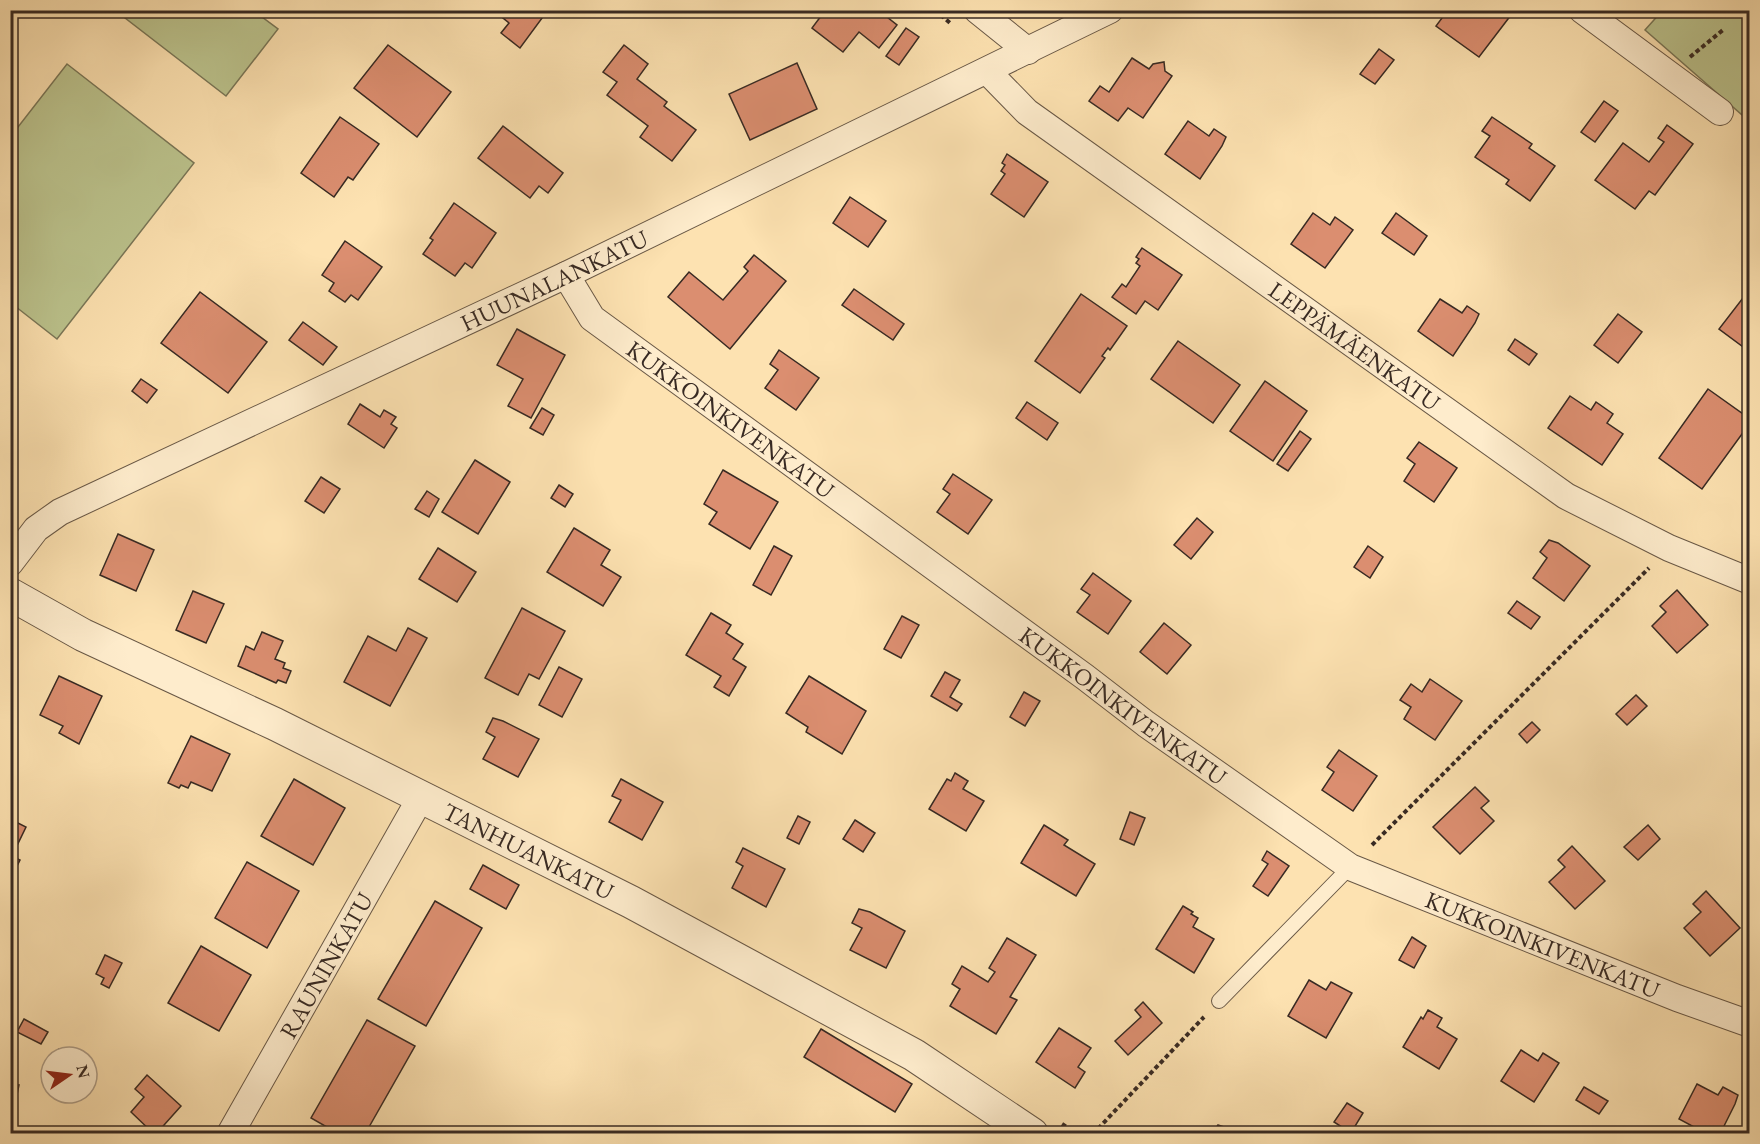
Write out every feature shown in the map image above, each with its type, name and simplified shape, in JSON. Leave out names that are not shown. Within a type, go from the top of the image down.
[{"type":"street","points":[[977,10],[1028,51]]},
{"type":"street","name":"HUUNALANKATU","points":[[10,563],[36,529],[60,512],[566,275],[1110,10]]},
{"type":"street","points":[[1582,10],[1720,112]]},
{"type":"street","name":"LEPPÄMÄENKATU","points":[[987,71],[1027,112],[1566,496],[1668,548],[1749,580]]},
{"type":"street","name":"KUKKOINKIVENKATU","points":[[566,275],[592,318],[1069,665],[1146,724],[1350,867],[1677,998],[1749,1024]]},
{"type":"street","name":"TANHUANKATU","points":[[10,594],[83,635],[275,724],[631,903],[902,1048],[1032,1134]]},
{"type":"street","name":"RAUNINKATU","points":[[230,1134],[421,797]]},
{"type":"lane","points":[[1219,1001],[1350,867]]},
{"type":"path","points":[[1668,74],[1723,30]]},
{"type":"path","points":[[1350,867],[1668,548]]},
{"type":"path","points":[[1093,1134],[1219,1001]]},
{"type":"green space","points":[[116,11],[254,11],[278,29],[226,96]]},
{"type":"green space","points":[[1662,11],[1749,11],[1749,121],[1645,30]]},
{"type":"green space","points":[[67,64],[194,163],[57,339],[11,303],[11,136]]},
{"type":"building","points":[[493,10],[548,10],[520,48],[501,33],[509,23]]},
{"type":"building","points":[[814,10],[878,10],[897,25],[879,48],[859,32],[843,52],[812,28],[821,16]]},
{"type":"building","points":[[1445,10],[1505,10],[1511,15],[1479,57],[1436,26],[1445,14]]},
{"type":"building","points":[[906,28],[919,37],[899,65],[886,56]]},
{"type":"building","points":[[388,45],[451,92],[417,137],[354,88]]},
{"type":"building","points":[[624,45],[648,64],[637,79],[667,102],[664,106],[696,130],[672,161],[640,137],[648,126],[607,95],[617,82],[603,72]]},
{"type":"building","points":[[1379,49],[1394,60],[1375,84],[1360,74]]},
{"type":"building","points":[[1132,58],[1149,69],[1153,64],[1164,62],[1165,71],[1172,76],[1143,118],[1128,108],[1118,121],[1089,101],[1100,86],[1109,92]]},
{"type":"building","points":[[797,63],[817,109],[750,140],[729,94]]},
{"type":"building","points":[[1604,101],[1618,111],[1595,142],[1581,132]]},
{"type":"building","points":[[340,117],[379,144],[353,180],[348,177],[334,197],[301,173]]},
{"type":"building","points":[[1492,117],[1532,144],[1529,148],[1555,166],[1530,201],[1506,184],[1509,180],[1475,157],[1490,136],[1482,131]]},
{"type":"building","points":[[1188,121],[1209,136],[1214,129],[1226,137],[1200,179],[1165,154]]},
{"type":"building","points":[[1667,125],[1693,144],[1655,195],[1649,191],[1635,209],[1595,180],[1623,143],[1649,162],[1664,142],[1658,138]]},
{"type":"building","points":[[503,126],[563,173],[548,193],[539,186],[530,198],[478,158]]},
{"type":"building","points":[[1007,154],[1048,182],[1024,217],[991,194],[1005,174],[1001,171]]},
{"type":"building","points":[[850,197],[886,221],[868,247],[833,223]]},
{"type":"building","points":[[454,203],[496,233],[472,268],[465,263],[455,276],[423,254],[433,240],[430,238]]},
{"type":"building","points":[[1313,213],[1330,225],[1335,217],[1353,230],[1325,268],[1291,244]]},
{"type":"building","points":[[1396,213],[1427,236],[1414,255],[1382,233]]},
{"type":"building","points":[[345,241],[382,267],[358,300],[351,295],[345,302],[329,291],[334,283],[322,275]]},
{"type":"building","points":[[1142,248],[1182,275],[1158,310],[1145,301],[1136,314],[1112,297],[1122,284],[1126,287],[1140,266],[1136,263],[1139,259],[1136,257]]},
{"type":"building","points":[[754,255],[786,281],[730,349],[668,297],[689,272],[723,300],[748,271],[744,267]]},
{"type":"building","points":[[854,289],[904,324],[893,340],[842,305]]},
{"type":"building","points":[[200,292],[267,342],[228,393],[161,343]]},
{"type":"building","points":[[1081,294],[1127,326],[1110,350],[1108,348],[1102,356],[1105,358],[1080,393],[1035,361]]},
{"type":"building","points":[[1746,294],[1750,297],[1750,352],[1719,329]]},
{"type":"building","points":[[1440,299],[1462,313],[1467,306],[1479,314],[1453,356],[1418,331]]},
{"type":"building","points":[[1618,314],[1642,332],[1618,363],[1594,345]]},
{"type":"building","points":[[303,322],[337,347],[323,365],[289,340]]},
{"type":"building","points":[[517,329],[565,355],[531,418],[508,406],[523,379],[497,365]]},
{"type":"building","points":[[1515,339],[1537,354],[1529,365],[1508,350]]},
{"type":"building","points":[[1178,341],[1240,385],[1213,423],[1151,379]]},
{"type":"building","points":[[779,350],[819,378],[796,410],[765,388],[778,370],[770,364]]},
{"type":"building","points":[[141,379],[157,390],[147,403],[132,391]]},
{"type":"building","points":[[1265,381],[1307,411],[1273,461],[1230,431]]},
{"type":"building","points":[[1708,389],[1750,419],[1750,423],[1702,489],[1659,458]]},
{"type":"building","points":[[1570,396],[1591,410],[1596,402],[1613,414],[1607,423],[1623,434],[1602,465],[1548,428]]},
{"type":"building","points":[[1027,402],[1058,423],[1047,440],[1016,418]]},
{"type":"building","points":[[360,404],[380,417],[384,410],[396,417],[391,424],[397,428],[384,448],[348,424]]},
{"type":"building","points":[[542,408],[554,415],[543,435],[530,428]]},
{"type":"building","points":[[1300,431],[1311,439],[1288,471],[1277,464]]},
{"type":"building","points":[[1419,442],[1457,468],[1434,502],[1404,481],[1415,464],[1407,458]]},
{"type":"building","points":[[475,460],[510,482],[478,534],[442,512]]},
{"type":"building","points":[[723,470],[778,502],[750,549],[709,524],[717,512],[704,504]]},
{"type":"building","points":[[953,474],[992,500],[968,534],[937,512],[950,494],[943,489]]},
{"type":"building","points":[[321,477],[340,489],[324,513],[305,501]]},
{"type":"building","points":[[559,485],[573,494],[565,507],[551,498]]},
{"type":"building","points":[[427,491],[439,499],[429,517],[415,509]]},
{"type":"building","points":[[1197,518],[1213,532],[1191,559],[1174,545]]},
{"type":"building","points":[[574,528],[610,550],[601,565],[621,577],[603,606],[547,572]]},
{"type":"building","points":[[118,534],[154,550],[136,591],[100,575]]},
{"type":"building","points":[[1549,540],[1558,543],[1590,566],[1564,601],[1533,578],[1547,558],[1540,552]]},
{"type":"building","points":[[774,546],[792,556],[771,595],[753,585]]},
{"type":"building","points":[[1368,546],[1383,557],[1370,578],[1354,567]]},
{"type":"building","points":[[438,548],[476,572],[457,602],[419,579]]},
{"type":"building","points":[[1093,573],[1131,601],[1108,634],[1077,612],[1090,595],[1081,589]]},
{"type":"building","points":[[1677,590],[1708,625],[1677,653],[1652,626],[1666,612],[1660,606]]},
{"type":"building","points":[[193,591],[224,604],[206,643],[176,630]]},
{"type":"building","points":[[1517,601],[1540,617],[1531,629],[1508,613]]},
{"type":"building","points":[[522,608],[565,631],[539,679],[529,674],[518,695],[485,678]]},
{"type":"building","points":[[711,613],[731,625],[726,633],[743,644],[733,659],[746,667],[729,696],[714,687],[721,676],[686,655]]},
{"type":"building","points":[[902,616],[919,625],[901,658],[884,649]]},
{"type":"building","points":[[1164,623],[1191,645],[1167,674],[1140,652]]},
{"type":"building","points":[[408,628],[427,638],[390,706],[344,682],[368,636],[396,651]]},
{"type":"building","points":[[262,632],[283,641],[275,659],[285,663],[283,668],[291,671],[286,683],[278,680],[276,683],[238,666],[246,646],[254,650]]},
{"type":"building","points":[[559,667],[582,679],[562,717],[539,705]]},
{"type":"building","points":[[945,672],[960,680],[950,697],[962,704],[957,711],[931,696]]},
{"type":"building","points":[[59,676],[102,696],[79,744],[59,733],[63,726],[40,715]]},
{"type":"building","points":[[809,676],[866,711],[842,754],[806,732],[808,727],[786,713]]},
{"type":"building","points":[[1430,679],[1462,701],[1435,740],[1404,719],[1411,707],[1400,700],[1411,684],[1422,692]]},
{"type":"building","points":[[1024,692],[1040,701],[1025,726],[1010,717]]},
{"type":"building","points":[[1636,695],[1647,706],[1627,725],[1616,714]]},
{"type":"building","points":[[493,718],[539,739],[518,777],[483,759],[495,737],[486,732]]},
{"type":"building","points":[[1532,722],[1540,730],[1527,743],[1519,734]]},
{"type":"building","points":[[191,736],[230,754],[212,791],[191,782],[188,788],[181,785],[179,788],[168,783]]},
{"type":"building","points":[[1339,750],[1377,776],[1353,811],[1322,790],[1334,772],[1327,767]]},
{"type":"building","points":[[955,773],[968,781],[963,789],[984,801],[966,831],[929,809],[947,779],[951,781]]},
{"type":"building","points":[[294,779],[345,808],[313,865],[261,836]]},
{"type":"building","points":[[621,779],[663,802],[642,840],[609,822],[621,800],[612,796]]},
{"type":"building","points":[[1475,787],[1489,801],[1481,808],[1494,821],[1460,854],[1433,827]]},
{"type":"building","points":[[1130,812],[1145,818],[1134,845],[1120,839]]},
{"type":"building","points":[[798,816],[810,822],[799,844],[787,838]]},
{"type":"building","points":[[10,819],[26,827],[12,856],[20,860],[13,874],[10,872]]},
{"type":"building","points":[[855,820],[875,833],[863,852],[843,839]]},
{"type":"building","points":[[1044,825],[1068,840],[1064,845],[1095,864],[1076,896],[1021,863]]},
{"type":"building","points":[[1648,825],[1660,839],[1638,860],[1624,847]]},
{"type":"building","points":[[1572,846],[1605,881],[1575,909],[1549,882],[1565,867],[1558,860]]},
{"type":"building","points":[[743,848],[785,869],[766,907],[732,888],[743,866],[736,862]]},
{"type":"building","points":[[1267,851],[1289,866],[1268,896],[1253,886],[1268,864],[1262,860]]},
{"type":"building","points":[[247,862],[299,891],[267,948],[215,918]]},
{"type":"building","points":[[483,865],[519,885],[506,909],[470,889]]},
{"type":"building","points":[[1706,891],[1740,928],[1710,956],[1684,928],[1701,912],[1693,904]]},
{"type":"building","points":[[435,901],[482,928],[426,1026],[378,999]]},
{"type":"building","points":[[1183,906],[1198,918],[1193,927],[1214,939],[1194,973],[1156,949]]},
{"type":"building","points":[[859,909],[870,912],[905,931],[886,968],[850,950],[862,928],[852,923]]},
{"type":"building","points":[[1412,937],[1426,946],[1414,968],[1399,960]]},
{"type":"building","points":[[1007,938],[1036,955],[1010,997],[1017,1000],[996,1034],[950,1006],[960,989],[952,984],[962,966],[988,982],[995,972],[989,968]]},
{"type":"building","points":[[201,946],[251,975],[219,1031],[168,1003]]},
{"type":"building","points":[[105,955],[122,963],[109,988],[101,984],[104,978],[96,974]]},
{"type":"building","points":[[1309,980],[1326,990],[1331,982],[1352,993],[1326,1038],[1288,1016]]},
{"type":"building","points":[[1143,1002],[1162,1023],[1128,1055],[1115,1041],[1141,1017],[1135,1010]]},
{"type":"building","points":[[1428,1010],[1442,1018],[1437,1027],[1457,1039],[1439,1069],[1403,1047],[1421,1017],[1423,1019]]},
{"type":"building","points":[[24,1019],[48,1032],[41,1044],[17,1032]]},
{"type":"building","points":[[367,1020],[415,1046],[365,1134],[339,1134],[311,1118]]},
{"type":"building","points":[[1059,1028],[1091,1048],[1078,1067],[1085,1072],[1075,1088],[1036,1062]]},
{"type":"building","points":[[821,1029],[912,1084],[895,1112],[804,1057]]},
{"type":"building","points":[[1521,1050],[1538,1061],[1543,1053],[1559,1063],[1534,1102],[1501,1081]]},
{"type":"building","points":[[147,1075],[181,1106],[156,1134],[131,1112],[144,1097],[135,1089]]},
{"type":"building","points":[[10,1084],[19,1085],[13,1114],[10,1113]]},
{"type":"building","points":[[1697,1084],[1718,1095],[1723,1087],[1738,1095],[1720,1134],[1707,1134],[1679,1119]]},
{"type":"building","points":[[1584,1087],[1608,1101],[1599,1114],[1576,1100]]},
{"type":"building","points":[[1347,1103],[1363,1113],[1351,1133],[1334,1122]]},
{"type":"building","points":[[1218,1125],[1227,1128],[1236,1134],[1212,1134]]}]
